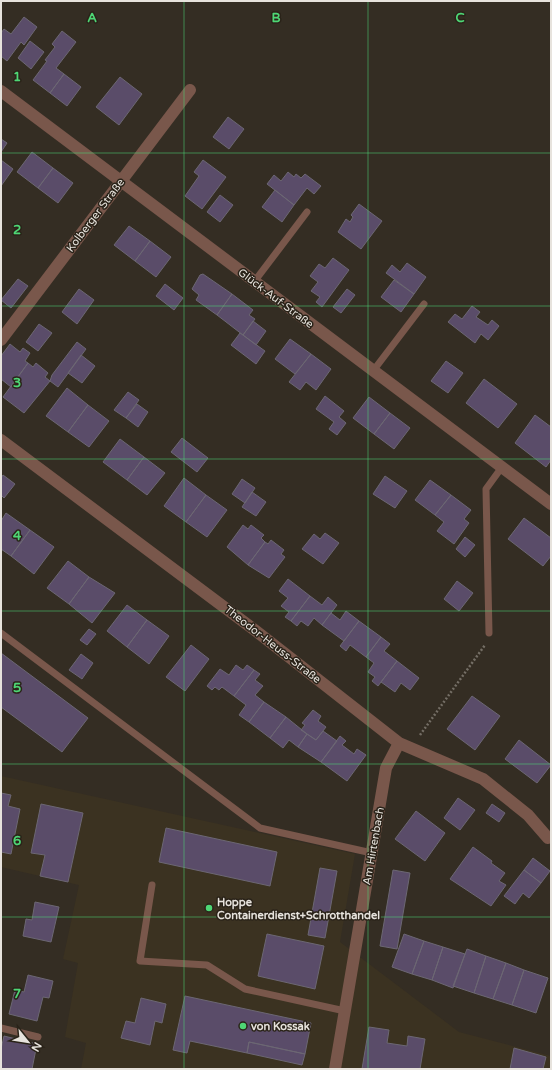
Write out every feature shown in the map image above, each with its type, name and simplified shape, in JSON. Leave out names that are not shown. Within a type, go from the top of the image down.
[{"type":"street","name":"Kolberger Straße","points":[[1,340],[190,90]]},
{"type":"street","name":"Glück-Auf-Straße","points":[[1,91],[551,504]]},
{"type":"street","name":"Theodor-Heuss-Straße","points":[[1,440],[256,631],[399,743],[483,779],[528,815],[548,838]]},
{"type":"street","name":"Am Hirtenbach","points":[[335,1069],[386,768],[399,743]]},
{"type":"lane","points":[[254,282],[307,212]]},
{"type":"lane","points":[[373,371],[424,304]]},
{"type":"lane","points":[[489,633],[486,488],[502,467]]},
{"type":"lane","points":[[2,634],[260,828],[372,853]]},
{"type":"lane","points":[[152,886],[140,960],[207,964],[245,989],[345,1011]]},
{"type":"lane","points":[[1,1028],[38,1037]]},
{"type":"path","points":[[410,749],[483,649],[489,633]]},
{"type":"shaded area","points":[[1,776],[355,854],[340,942],[459,1032],[551,1056],[551,1069],[81,1069],[86,1043],[65,1037],[78,963],[63,959],[79,885],[1,867]]},
{"type":"building","points":[[24,17],[37,27],[24,45],[21,42],[7,61],[1,56],[1,33],[4,29],[11,34]]},
{"type":"building","points":[[62,31],[76,42],[56,68],[64,74],[50,93],[33,80],[47,61],[45,60],[55,47],[52,44]]},
{"type":"building","points":[[30,41],[44,52],[31,69],[18,58]]},
{"type":"building","points":[[64,74],[81,87],[67,106],[50,93]]},
{"type":"building","points":[[120,77],[142,94],[119,125],[96,107]]},
{"type":"building","points":[[228,117],[244,129],[229,149],[213,137]]},
{"type":"building","points":[[1,139],[7,143],[1,152]]},
{"type":"building","points":[[32,152],[53,168],[38,188],[17,172]]},
{"type":"building","points":[[1,160],[13,169],[1,186]]},
{"type":"building","points":[[203,160],[226,177],[202,209],[185,196],[199,176],[194,172]]},
{"type":"building","points":[[53,168],[73,183],[58,203],[38,188]]},
{"type":"building","points":[[288,172],[294,177],[296,174],[301,178],[305,174],[321,186],[314,194],[307,188],[294,205],[267,184],[274,175],[281,181]]},
{"type":"building","points":[[275,190],[294,205],[282,222],[262,207]]},
{"type":"building","points":[[220,195],[233,205],[220,222],[207,212]]},
{"type":"building","points":[[359,204],[382,221],[361,249],[338,232],[346,219],[350,222],[353,217],[351,215]]},
{"type":"building","points":[[129,226],[150,241],[135,261],[114,245]]},
{"type":"building","points":[[150,241],[171,257],[156,277],[135,261]]},
{"type":"building","points":[[333,258],[349,270],[322,307],[316,302],[320,297],[311,291],[318,282],[310,276],[319,264],[325,268]]},
{"type":"building","points":[[407,263],[426,277],[414,294],[386,273],[392,265],[400,272]]},
{"type":"building","points":[[203,274],[232,294],[217,315],[196,300],[199,295],[192,289],[200,275]]},
{"type":"building","points":[[18,279],[28,286],[11,308],[1,300]]},
{"type":"building","points":[[394,280],[414,294],[401,312],[381,297]]},
{"type":"building","points":[[165,284],[183,298],[174,310],[156,296]]},
{"type":"building","points":[[79,289],[94,300],[77,324],[62,312]]},
{"type":"building","points":[[347,289],[355,295],[341,313],[333,307]]},
{"type":"building","points":[[232,294],[253,310],[249,315],[255,319],[243,335],[217,315]]},
{"type":"building","points":[[472,306],[480,312],[476,317],[488,325],[492,320],[499,326],[488,340],[481,334],[475,343],[448,322],[455,314],[462,319]]},
{"type":"building","points":[[253,321],[266,331],[256,345],[243,335]]},
{"type":"building","points":[[39,324],[52,333],[38,351],[26,342]]},
{"type":"building","points":[[240,333],[265,351],[256,364],[231,345]]},
{"type":"building","points":[[290,339],[311,354],[295,374],[275,359]]},
{"type":"building","points":[[77,342],[86,349],[58,387],[50,381],[52,375]]},
{"type":"building","points":[[10,344],[20,352],[23,348],[30,353],[25,361],[28,363],[11,387],[1,379],[1,356]]},
{"type":"building","points":[[311,354],[331,369],[316,390],[306,382],[300,390],[289,382]]},
{"type":"building","points":[[81,355],[95,366],[82,383],[68,373]]},
{"type":"building","points":[[446,361],[463,373],[448,393],[431,381]]},
{"type":"building","points":[[28,363],[33,367],[36,363],[48,373],[45,377],[50,381],[24,413],[3,397]]},
{"type":"building","points":[[484,379],[517,404],[498,428],[466,403]]},
{"type":"building","points":[[67,388],[88,405],[68,432],[46,416]]},
{"type":"building","points":[[128,392],[139,400],[126,418],[114,410]]},
{"type":"building","points":[[325,396],[344,411],[339,417],[346,423],[337,435],[329,429],[334,422],[316,409]]},
{"type":"building","points":[[369,397],[390,413],[374,434],[353,418]]},
{"type":"building","points":[[137,404],[148,412],[138,427],[126,418]]},
{"type":"building","points":[[88,405],[109,421],[89,447],[68,432]]},
{"type":"building","points":[[390,413],[410,428],[394,449],[374,434]]},
{"type":"building","points":[[535,415],[551,427],[551,460],[546,467],[515,443]]},
{"type":"building","points":[[182,438],[208,458],[197,472],[171,452]]},
{"type":"building","points":[[120,439],[144,457],[127,480],[103,462]]},
{"type":"building","points":[[144,457],[165,473],[147,495],[127,480]]},
{"type":"building","points":[[3,475],[15,484],[4,498],[1,495],[1,478]]},
{"type":"building","points":[[385,476],[407,491],[395,508],[373,494]]},
{"type":"building","points":[[184,478],[206,495],[186,522],[164,506]]},
{"type":"building","points":[[242,479],[255,488],[245,503],[232,494]]},
{"type":"building","points":[[430,480],[451,495],[435,515],[415,500]]},
{"type":"building","points":[[252,492],[266,502],[256,516],[242,507]]},
{"type":"building","points":[[206,495],[227,510],[207,537],[186,522]]},
{"type":"building","points":[[451,495],[471,510],[464,519],[469,523],[454,544],[437,531],[444,522],[435,515]]},
{"type":"building","points":[[6,513],[30,530],[11,556],[1,549],[1,521]]},
{"type":"building","points":[[524,518],[551,538],[551,556],[543,566],[508,539]]},
{"type":"building","points":[[243,525],[248,529],[251,525],[264,535],[261,538],[265,542],[248,565],[227,547]]},
{"type":"building","points":[[30,530],[54,547],[34,574],[11,556]]},
{"type":"building","points":[[325,533],[339,543],[323,564],[302,549],[314,534],[320,539]]},
{"type":"building","points":[[465,537],[475,545],[465,557],[456,549]]},
{"type":"building","points":[[271,540],[284,550],[281,554],[285,557],[269,578],[248,565],[265,542],[268,544]]},
{"type":"building","points":[[68,561],[89,577],[69,604],[47,588]]},
{"type":"building","points":[[89,577],[115,593],[92,623],[69,604]]},
{"type":"building","points":[[288,579],[310,596],[291,621],[285,617],[289,612],[281,606],[288,598],[279,591]]},
{"type":"building","points":[[457,581],[473,593],[459,611],[444,599]]},
{"type":"building","points":[[310,596],[322,605],[328,597],[337,605],[322,625],[314,618],[308,626],[301,621],[297,626],[291,621]]},
{"type":"building","points":[[127,605],[147,620],[127,647],[107,631]]},
{"type":"building","points":[[346,611],[359,621],[344,641],[322,625],[331,613],[340,620]]},
{"type":"building","points":[[147,620],[169,636],[149,664],[127,647]]},
{"type":"building","points":[[359,621],[381,637],[366,657],[350,645],[346,651],[340,646]]},
{"type":"building","points":[[89,629],[96,634],[87,645],[80,640]]},
{"type":"building","points":[[381,637],[390,644],[384,651],[397,661],[378,686],[372,681],[375,677],[368,672],[374,663],[366,657]]},
{"type":"building","points":[[191,645],[209,659],[185,691],[166,677]]},
{"type":"building","points":[[1,653],[88,718],[62,752],[1,707]]},
{"type":"building","points":[[81,654],[93,663],[82,679],[69,670]]},
{"type":"building","points":[[397,661],[419,678],[410,690],[401,683],[395,692],[381,682]]},
{"type":"building","points":[[236,665],[243,670],[247,665],[254,670],[234,696],[222,687],[219,690],[215,687],[212,690],[207,686],[220,669],[229,675]]},
{"type":"building","points":[[254,670],[260,674],[255,680],[263,686],[255,695],[264,702],[249,722],[239,715],[246,705],[234,696]]},
{"type":"building","points":[[472,696],[500,716],[475,750],[447,729]]},
{"type":"building","points":[[264,702],[286,717],[270,738],[249,722]]},
{"type":"building","points":[[313,710],[321,716],[318,721],[326,727],[316,740],[301,730],[305,725],[302,723]]},
{"type":"building","points":[[286,717],[307,734],[298,747],[289,740],[283,748],[270,738]]},
{"type":"building","points":[[323,731],[337,741],[321,762],[298,747],[307,734],[316,740]]},
{"type":"building","points":[[340,736],[346,741],[342,745],[354,754],[357,749],[366,755],[347,781],[321,762]]},
{"type":"building","points":[[519,740],[551,765],[537,783],[505,759]]},
{"type":"building","points":[[1,793],[11,795],[8,806],[20,809],[11,854],[1,852]]},
{"type":"building","points":[[458,798],[475,810],[460,830],[444,818]]},
{"type":"building","points":[[41,804],[83,813],[68,882],[40,876],[45,855],[31,853]]},
{"type":"building","points":[[492,804],[505,813],[499,822],[486,813]]},
{"type":"building","points":[[416,811],[445,833],[425,861],[395,839]]},
{"type":"building","points":[[166,828],[277,852],[270,886],[159,862]]},
{"type":"building","points":[[473,847],[505,873],[499,881],[506,885],[491,906],[450,879]]},
{"type":"building","points":[[533,858],[550,871],[541,883],[524,870]]},
{"type":"building","points":[[320,868],[337,871],[325,938],[308,935]]},
{"type":"building","points":[[393,870],[410,873],[397,949],[380,946]]},
{"type":"building","points":[[524,870],[541,883],[529,898],[523,893],[515,904],[504,896]]},
{"type":"building","points":[[35,902],[59,907],[51,942],[23,936],[26,919],[32,920]]},
{"type":"building","points":[[267,934],[324,946],[315,989],[258,976]]},
{"type":"building","points":[[404,934],[424,941],[412,974],[392,967]]},
{"type":"building","points":[[424,941],[443,947],[432,980],[412,974]]},
{"type":"building","points":[[443,947],[465,954],[453,988],[432,980]]},
{"type":"building","points":[[467,949],[486,956],[474,993],[453,986]]},
{"type":"building","points":[[486,956],[506,963],[493,999],[474,993]]},
{"type":"building","points":[[506,963],[524,970],[512,1005],[493,999]]},
{"type":"building","points":[[524,970],[548,978],[536,1013],[512,1005]]},
{"type":"building","points":[[28,975],[53,981],[49,998],[43,997],[37,1021],[9,1014],[15,990],[24,992]]},
{"type":"building","points":[[185,996],[311,1023],[305,1054],[249,1042],[247,1053],[190,1041],[187,1053],[173,1050]]},
{"type":"building","points":[[141,998],[166,1004],[162,1023],[155,1021],[150,1045],[121,1038],[126,1021],[135,1023]]},
{"type":"building","points":[[369,1027],[389,1030],[387,1043],[407,1046],[408,1036],[425,1039],[420,1069],[362,1069]]},
{"type":"building","points":[[4,1036],[37,1044],[32,1069],[1,1069],[1,1049]]},
{"type":"building","points":[[249,1042],[305,1054],[302,1065],[247,1053]]},
{"type":"building","points":[[514,1048],[546,1057],[543,1069],[510,1069]]},
{"type":"place","name":"Hoppe Containerdienst+Schrotthandel","points":[[209,908]]},
{"type":"place","name":"von Kossak","points":[[243,1026]]}]
